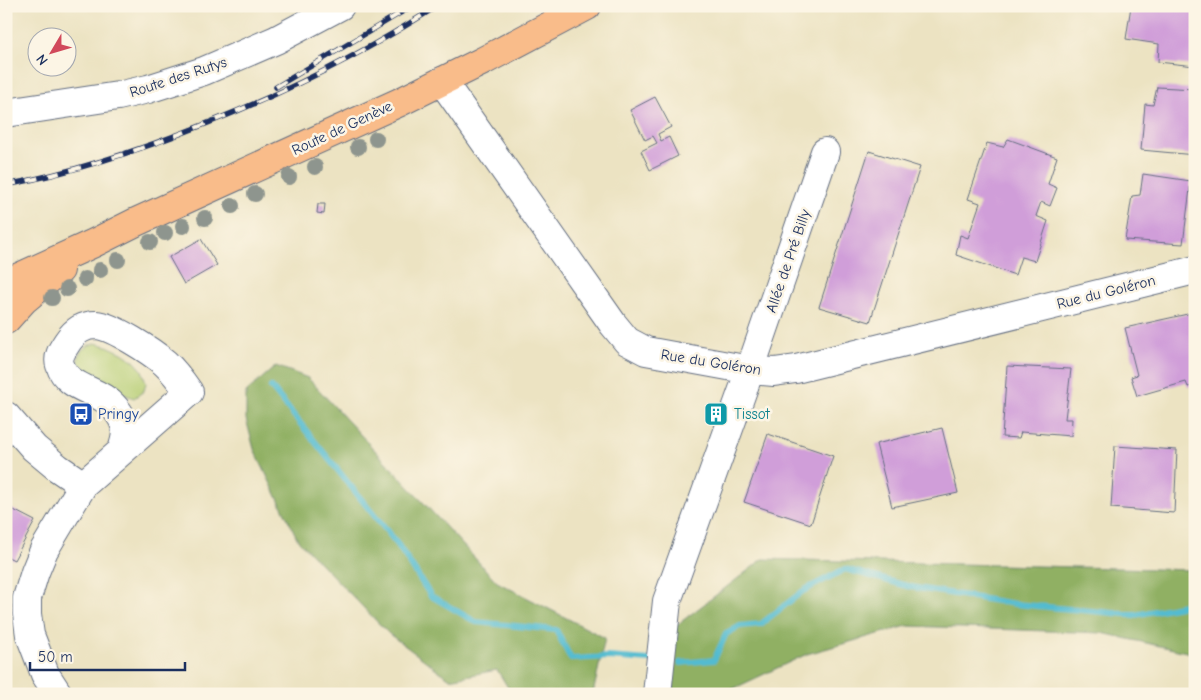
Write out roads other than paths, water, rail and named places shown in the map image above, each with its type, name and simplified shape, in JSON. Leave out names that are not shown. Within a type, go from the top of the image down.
[{"type":"main road","name":"Route de Genève","points":[[6,283],[442,81],[587,6]]},
{"type":"main road","name":"Route de Genève","points":[[6,320],[33,292],[94,243]]},
{"type":"street","name":"Route des Rutys","points":[[6,113],[118,96],[148,89],[204,71],[269,43],[340,6]]},
{"type":"street","name":"Rue du Goléron","points":[[442,81],[613,324],[627,341],[646,351],[750,370],[774,372],[796,369],[1195,270]]},
{"type":"street","name":"Allée de Pré Billy","points":[[657,694],[667,601],[750,370],[825,152]]},
{"type":"street","points":[[58,694],[45,674],[30,635],[27,614],[27,598],[44,550],[83,485],[189,392],[181,379],[165,363],[119,332],[96,325],[82,327],[73,334],[60,353],[59,363],[70,380],[109,402],[120,413],[127,430],[122,450]]},
{"type":"street","points":[[6,416],[34,448],[83,485]]},
{"type":"waterway","points":[[271,387],[398,545],[431,596],[476,622],[556,630],[571,659],[608,657],[650,660]]},
{"type":"waterway","points":[[680,663],[714,660],[726,634],[740,626],[761,624],[803,591],[845,569],[911,587],[1015,604],[1135,615],[1195,603]]},
{"type":"railway","points":[[276,87],[412,6]]},
{"type":"railway","points":[[6,185],[32,180],[109,159],[159,142],[238,111],[326,70],[382,40],[437,6]]},
{"type":"place","name":"Pringy","points":[[81,414]]},
{"type":"place","name":"Tissot","points":[[716,414]]}]
